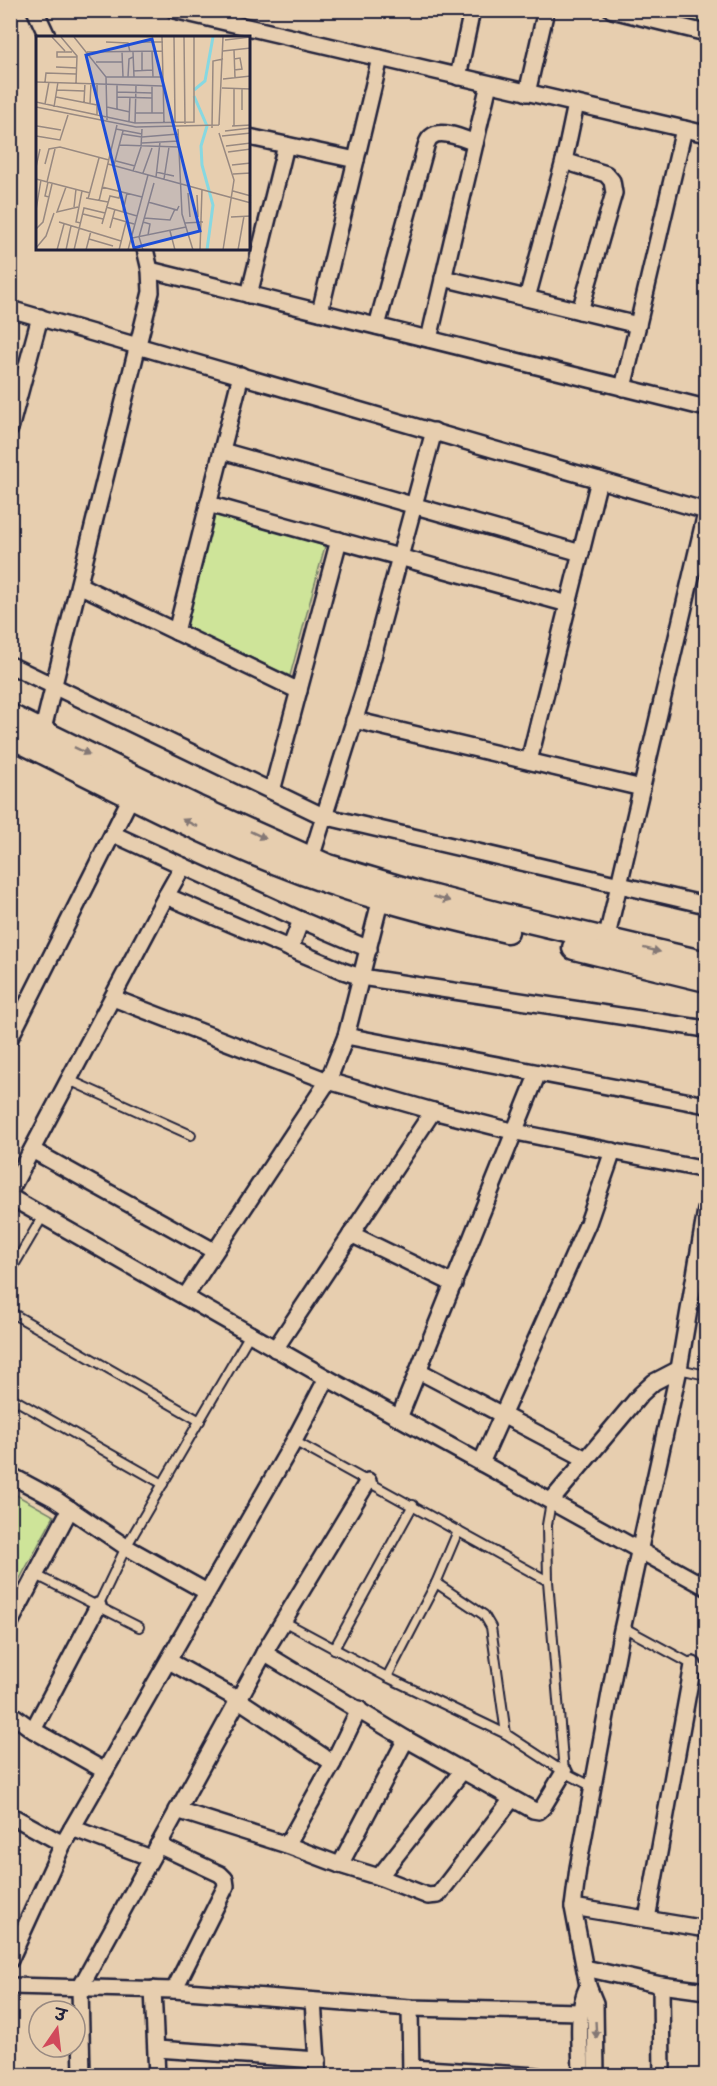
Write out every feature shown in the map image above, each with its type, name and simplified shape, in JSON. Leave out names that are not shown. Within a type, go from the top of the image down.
[{"type":"street","points":[[35,10],[47,36]]},
{"type":"street","points":[[174,10],[215,15],[458,77],[706,134]]},
{"type":"street","points":[[458,77],[472,10]]},
{"type":"street","points":[[527,93],[546,10]]},
{"type":"street","points":[[612,10],[706,33]]},
{"type":"street","points":[[320,312],[380,58]]},
{"type":"street","points":[[429,339],[489,84]]},
{"type":"street","points":[[527,298],[564,161],[576,104]]},
{"type":"street","points":[[623,388],[684,129]]},
{"type":"street","points":[[377,327],[430,137],[438,134],[450,135],[475,143]]},
{"type":"street","points":[[250,137],[356,160]]},
{"type":"street","points":[[249,295],[286,145]]},
{"type":"street","points":[[564,161],[606,174],[612,181],[614,193],[580,311]]},
{"type":"street","points":[[23,736],[54,686],[151,292],[150,270],[145,250]]},
{"type":"street","points":[[150,270],[706,408]]},
{"type":"street","points":[[443,278],[638,325]]},
{"type":"street","points":[[10,309],[706,512],[604,947]]},
{"type":"street","points":[[10,429],[40,317]]},
{"type":"street","points":[[176,632],[241,375]]},
{"type":"street","points":[[311,858],[354,720],[434,431]]},
{"type":"street","points":[[222,451],[581,553]]},
{"type":"street","points":[[529,761],[599,480]]},
{"type":"street","points":[[208,504],[568,604]]},
{"type":"street","points":[[272,792],[339,540]]},
{"type":"street","points":[[79,585],[299,690]]},
{"type":"street","points":[[10,665],[323,816],[706,905]]},
{"type":"street","points":[[354,720],[642,788]]},
{"type":"street","points":[[23,736],[132,795],[277,863],[381,898],[433,914],[604,947],[706,963]]},
{"type":"street","points":[[23,736],[196,807],[328,866],[604,947],[706,980]]},
{"type":"street","points":[[10,1038],[132,795]]},
{"type":"street","points":[[113,834],[369,949]]},
{"type":"street","points":[[10,1191],[183,866]]},
{"type":"street","points":[[165,896],[290,950],[361,977],[706,1029]]},
{"type":"street","points":[[185,1297],[328,1080],[346,1036],[381,898]]},
{"type":"street","points":[[290,950],[301,920]]},
{"type":"street","points":[[113,998],[328,1080],[433,1111],[516,1132],[706,1170]]},
{"type":"street","points":[[346,1036],[706,1105]]},
{"type":"street","points":[[399,1418],[538,1073]]},
{"type":"street","points":[[275,1349],[433,1111]]},
{"type":"street","points":[[32,1150],[214,1251]]},
{"type":"street","points":[[481,1463],[588,1223],[613,1151]]},
{"type":"street","points":[[10,1197],[275,1349],[706,1587]]},
{"type":"street","points":[[597,2076],[595,2003],[588,1986],[573,1907],[578,1868],[623,1627],[679,1369],[706,1210]]},
{"type":"street","points":[[351,1234],[454,1284]]},
{"type":"street","points":[[551,1501],[641,1394],[654,1382],[679,1369]]},
{"type":"street","points":[[418,1371],[586,1459]]},
{"type":"street","points":[[10,1959],[63,1844],[294,1441],[327,1378]]},
{"type":"street","points":[[11,1475],[70,1509],[126,1547],[207,1592]]},
{"type":"street","points":[[82,2076],[80,1988],[264,1653],[368,1481]]},
{"type":"street","points":[[10,1623],[70,1509]]},
{"type":"street","points":[[33,1730],[98,1606]]},
{"type":"street","points":[[264,1653],[406,1739],[533,1810],[539,1811],[543,1808],[564,1772]]},
{"type":"street","points":[[169,1661],[239,1701],[333,1763]]},
{"type":"street","points":[[647,1919],[693,1665]]},
{"type":"street","points":[[287,1845],[333,1763],[359,1709]]},
{"type":"street","points":[[10,1713],[33,1730],[105,1771]]},
{"type":"street","points":[[340,1865],[406,1739]]},
{"type":"street","points":[[379,1876],[463,1770]]},
{"type":"street","points":[[177,1810],[379,1876],[428,1896],[438,1895],[512,1799]]},
{"type":"street","points":[[10,1815],[63,1844]]},
{"type":"street","points":[[72,1828],[155,1851],[220,1874],[225,1879],[226,1886],[174,1990]]},
{"type":"street","points":[[573,1907],[706,1929]]},
{"type":"street","points":[[585,1968],[661,1985],[706,1991]]},
{"type":"street","points":[[661,1985],[662,2076]]},
{"type":"street","points":[[10,1986],[174,1990],[410,2008],[581,2012]]},
{"type":"street","points":[[581,2076],[581,2012],[588,1986]]},
{"type":"street","points":[[153,1989],[157,2076]]},
{"type":"street","points":[[157,2049],[318,2068],[313,2001]]},
{"type":"street","points":[[410,2008],[411,2072],[537,2076]]},
{"type":"lane","points":[[69,1080],[191,1135]]},
{"type":"lane","points":[[10,1272],[43,1216]]},
{"type":"lane","points":[[10,1312],[200,1420]]},
{"type":"lane","points":[[98,1606],[126,1547],[250,1334]]},
{"type":"lane","points":[[679,1369],[706,1375]]},
{"type":"lane","points":[[10,1397],[163,1484]]},
{"type":"lane","points":[[294,1441],[548,1581]]},
{"type":"lane","points":[[551,1501],[548,1525],[548,1581],[564,1772]]},
{"type":"lane","points":[[334,1649],[413,1505]]},
{"type":"lane","points":[[387,1677],[436,1582],[458,1531]]},
{"type":"lane","points":[[36,1575],[140,1627]]},
{"type":"lane","points":[[436,1582],[484,1615],[491,1627],[506,1734]]},
{"type":"lane","points":[[283,1621],[387,1677],[506,1734],[564,1772],[593,1787]]},
{"type":"lane","points":[[623,1627],[706,1672]]},
{"type":"green space","points":[[650,11],[706,11],[706,24]]},
{"type":"green space","points":[[215,512],[325,546],[290,676],[186,627]]},
{"type":"green space","points":[[11,1492],[54,1516],[11,1595]]}]
